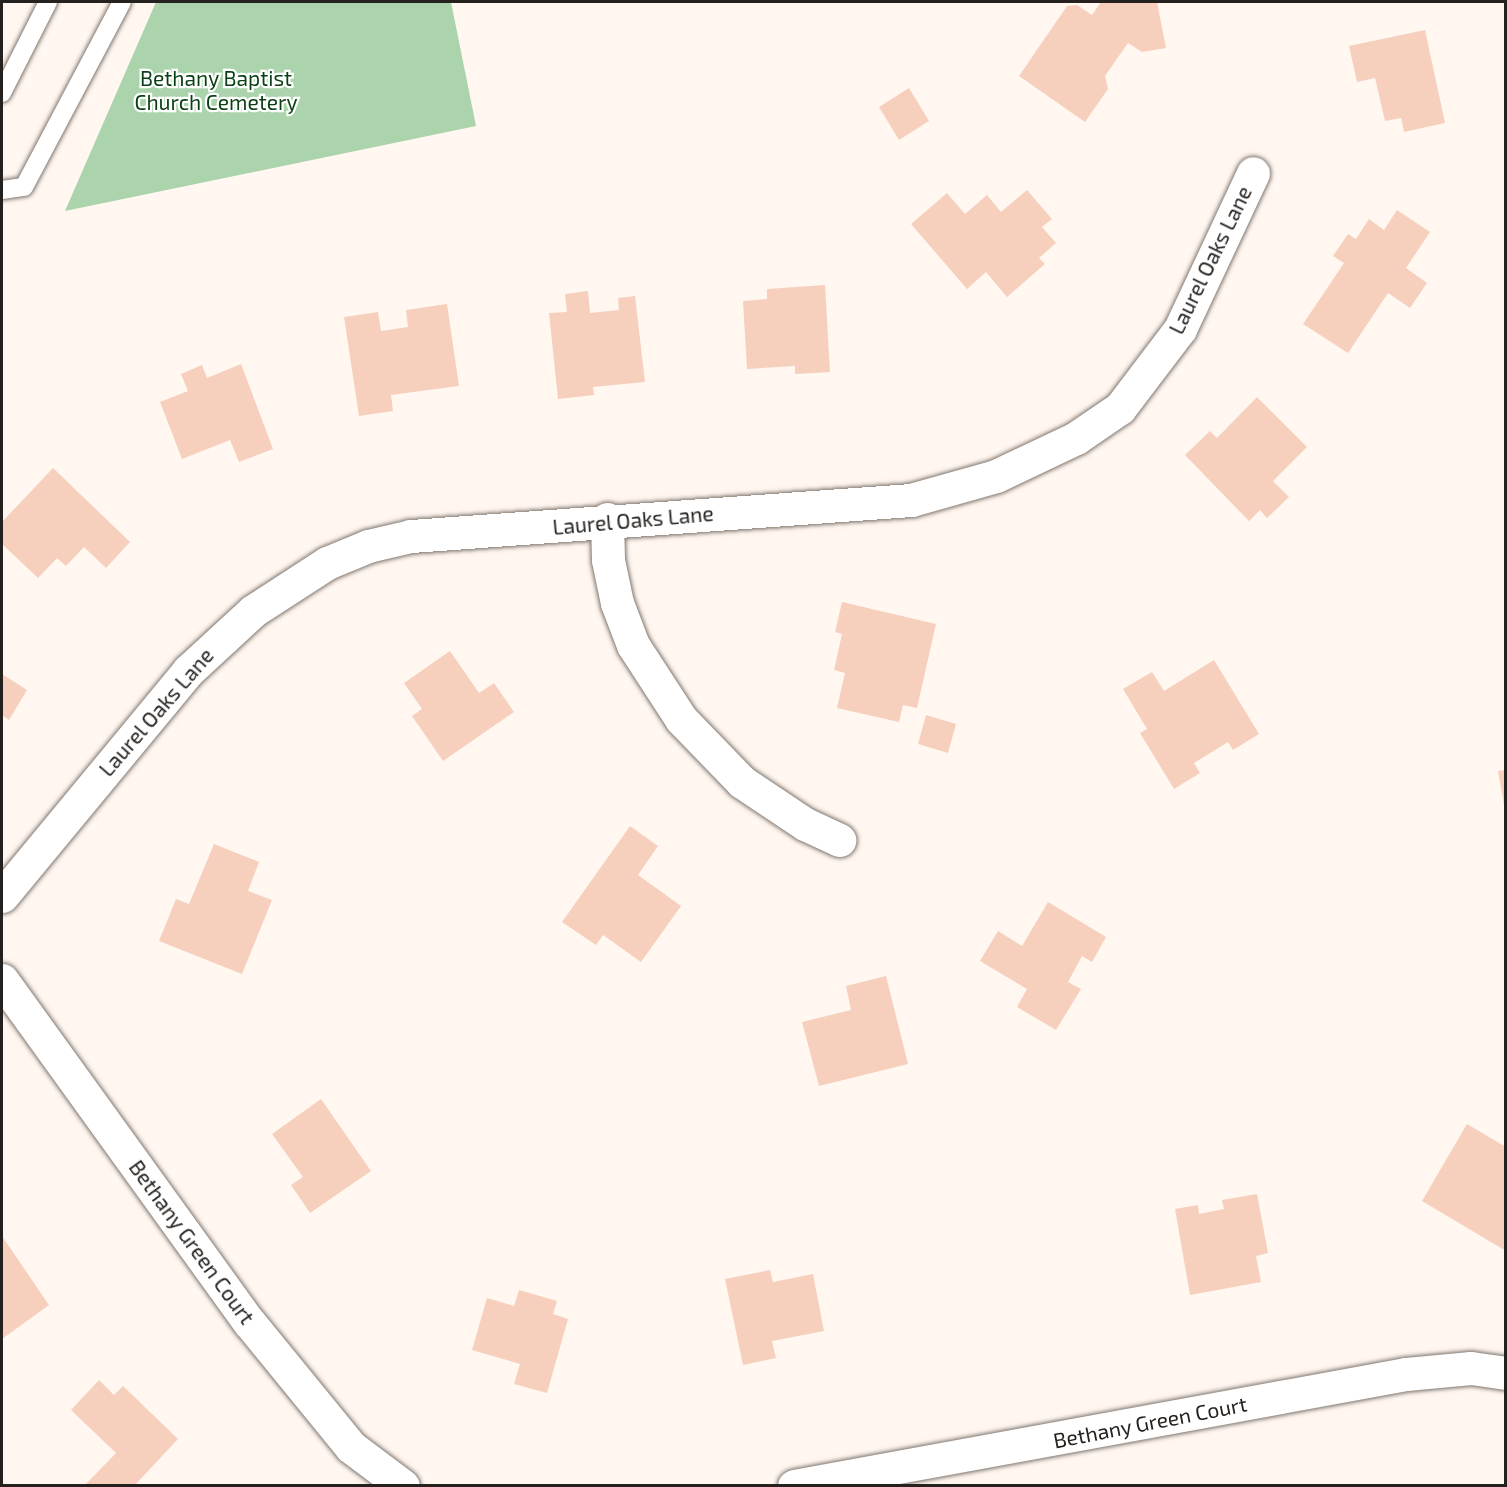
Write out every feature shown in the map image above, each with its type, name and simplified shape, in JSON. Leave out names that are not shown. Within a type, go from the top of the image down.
[{"type":"street","name":"Laurel Oaks Lane","points":[[2,896],[188,671],[253,612],[327,563],[368,546],[411,536],[607,519],[910,500],[979,482],[1036,459],[1120,408],[1180,329],[1253,173]]},
{"type":"street","points":[[607,519],[608,560],[617,603],[633,645],[681,719],[742,782],[805,824],[839,840]]},
{"type":"street","name":"Bethany Green Court","points":[[2,980],[249,1322],[351,1447],[403,1485]]},
{"type":"street","name":"Bethany Green Court","points":[[794,1485],[1406,1374],[1471,1368],[1506,1373]]},
{"type":"lane","points":[[2,93],[48,2]]},
{"type":"lane","points":[[2,190],[24,187],[122,2]]},
{"type":"green space","name":"Bethany Baptist Church Cemetery","points":[[156,2],[451,2],[476,126],[65,211]]},
{"type":"building","points":[[1101,2],[1157,2],[1166,48],[1142,52],[1128,43],[1105,76],[1108,89],[1085,122],[1019,76],[1067,6],[1077,5],[1092,15]]},
{"type":"building","points":[[1425,30],[1445,123],[1404,132],[1401,118],[1385,121],[1375,78],[1357,82],[1349,46]]},
{"type":"building","points":[[909,88],[929,121],[899,140],[879,107]]},
{"type":"building","points":[[1027,190],[1052,219],[1042,227],[1056,243],[1039,258],[1045,264],[1007,297],[986,272],[967,289],[911,224],[947,193],[965,214],[987,195],[1001,212]]},
{"type":"building","points":[[1397,210],[1430,232],[1406,268],[1427,283],[1410,308],[1388,293],[1348,353],[1303,324],[1344,263],[1333,256],[1348,234],[1356,239],[1369,219],[1384,230]]},
{"type":"building","points":[[825,285],[830,372],[795,374],[795,366],[747,369],[743,301],[767,299],[767,289]]},
{"type":"building","points":[[588,291],[590,313],[619,310],[618,298],[635,296],[645,382],[593,387],[594,395],[558,399],[549,313],[567,312],[565,294]]},
{"type":"building","points":[[447,304],[459,386],[391,395],[393,411],[359,416],[344,317],[378,312],[381,331],[408,327],[406,310]]},
{"type":"building","points":[[241,364],[273,449],[239,462],[230,440],[182,459],[160,402],[188,391],[181,374],[202,365],[207,378]]},
{"type":"building","points":[[1257,397],[1307,447],[1273,481],[1289,497],[1267,518],[1260,510],[1249,521],[1185,455],[1210,431],[1217,438]]},
{"type":"building","points":[[53,468],[130,542],[106,568],[84,547],[66,566],[57,558],[38,578],[2,544],[2,522]]},
{"type":"building","points":[[842,602],[936,624],[917,708],[903,705],[899,722],[837,708],[845,673],[834,670],[842,634],[835,632]]},
{"type":"building","points":[[450,651],[479,693],[494,683],[514,712],[443,761],[412,716],[422,709],[404,683]]},
{"type":"building","points":[[1214,660],[1259,734],[1233,750],[1228,742],[1194,763],[1200,773],[1174,789],[1140,733],[1147,729],[1123,689],[1152,672],[1164,691]]},
{"type":"building","points":[[2,674],[27,690],[9,720],[2,715]]},
{"type":"building","points":[[926,715],[956,724],[948,753],[918,744]]},
{"type":"building","points":[[1506,770],[1506,805],[1504,805],[1498,771]]},
{"type":"building","points":[[630,826],[658,846],[638,875],[681,906],[641,962],[603,935],[596,945],[562,922]]},
{"type":"building","points":[[214,844],[259,862],[248,891],[272,900],[242,974],[159,941],[176,899],[189,904]]},
{"type":"building","points":[[1048,902],[1106,937],[1092,962],[1082,956],[1068,982],[1081,989],[1056,1030],[1017,1007],[1027,989],[980,961],[998,931],[1022,946]]},
{"type":"building","points":[[886,976],[908,1064],[819,1086],[802,1022],[851,1010],[846,986]]},
{"type":"building","points":[[321,1099],[371,1171],[310,1213],[291,1185],[303,1177],[272,1134]]},
{"type":"building","points":[[1467,1124],[1506,1147],[1506,1251],[1422,1201]]},
{"type":"building","points":[[1257,1194],[1268,1253],[1256,1256],[1261,1282],[1190,1295],[1175,1209],[1198,1205],[1199,1214],[1224,1209],[1222,1200]]},
{"type":"building","points":[[2,1236],[49,1305],[2,1339]]},
{"type":"building","points":[[770,1270],[773,1282],[813,1274],[824,1331],[772,1341],[776,1358],[743,1365],[725,1279]]},
{"type":"building","points":[[519,1290],[557,1301],[553,1314],[568,1319],[547,1393],[514,1384],[520,1364],[472,1350],[487,1298],[514,1306]]},
{"type":"building","points":[[99,1380],[114,1395],[123,1386],[178,1439],[134,1486],[84,1486],[116,1453],[71,1410]]}]
